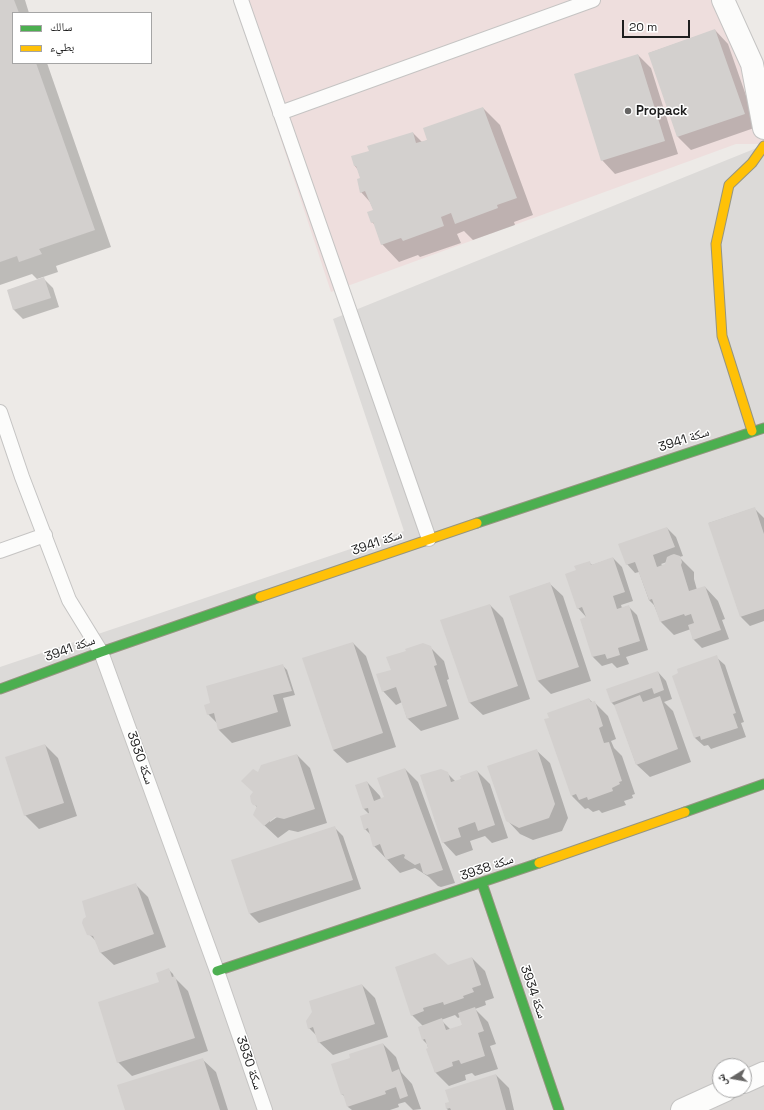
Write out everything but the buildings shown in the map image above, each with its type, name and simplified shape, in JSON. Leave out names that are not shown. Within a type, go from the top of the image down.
[{"type":"street","points":[[722,0],[752,64],[763,117]]},
{"type":"street","points":[[752,431],[722,336],[716,244],[729,185],[752,163],[764,146]]},
{"type":"street","name":"سكة 3941","points":[[0,689],[101,652],[429,539],[764,428]]},
{"type":"street","name":"سكة 3938","points":[[217,971],[482,883],[764,784]]},
{"type":"street","name":"سكة 3934","points":[[482,883],[559,1110]]},
{"type":"street","points":[[752,1078],[764,1073]]},
{"type":"street","points":[[682,1110],[712,1096]]},
{"type":"lane","points":[[241,0],[429,539]]},
{"type":"lane","points":[[280,113],[593,0]]},
{"type":"lane","name":"سكة 3930","points":[[0,412],[22,477],[70,600],[101,652],[266,1110]]},
{"type":"lane","points":[[0,550],[45,535]]},
{"type":"shaded area","points":[[235,0],[723,0],[764,144],[736,144],[331,292]]},
{"type":"shaded area","points":[[764,145],[764,1110],[0,1110],[0,667],[404,531],[333,319]]},
{"type":"traffic: fast","points":[[477,523],[764,428]]},
{"type":"traffic: fast","points":[[0,689],[260,597]]},
{"type":"traffic: fast","points":[[685,812],[764,784]]},
{"type":"traffic: fast","points":[[217,971],[539,863]]},
{"type":"traffic: fast","points":[[482,883],[559,1110]]},
{"type":"traffic: slow","points":[[752,431],[722,336],[716,244],[729,185],[752,163],[764,146]]},
{"type":"traffic: slow","points":[[260,597],[477,523]]},
{"type":"traffic: slow","points":[[539,863],[685,812]]},
{"type":"place","name":"Propack","points":[[628,111]]}]
